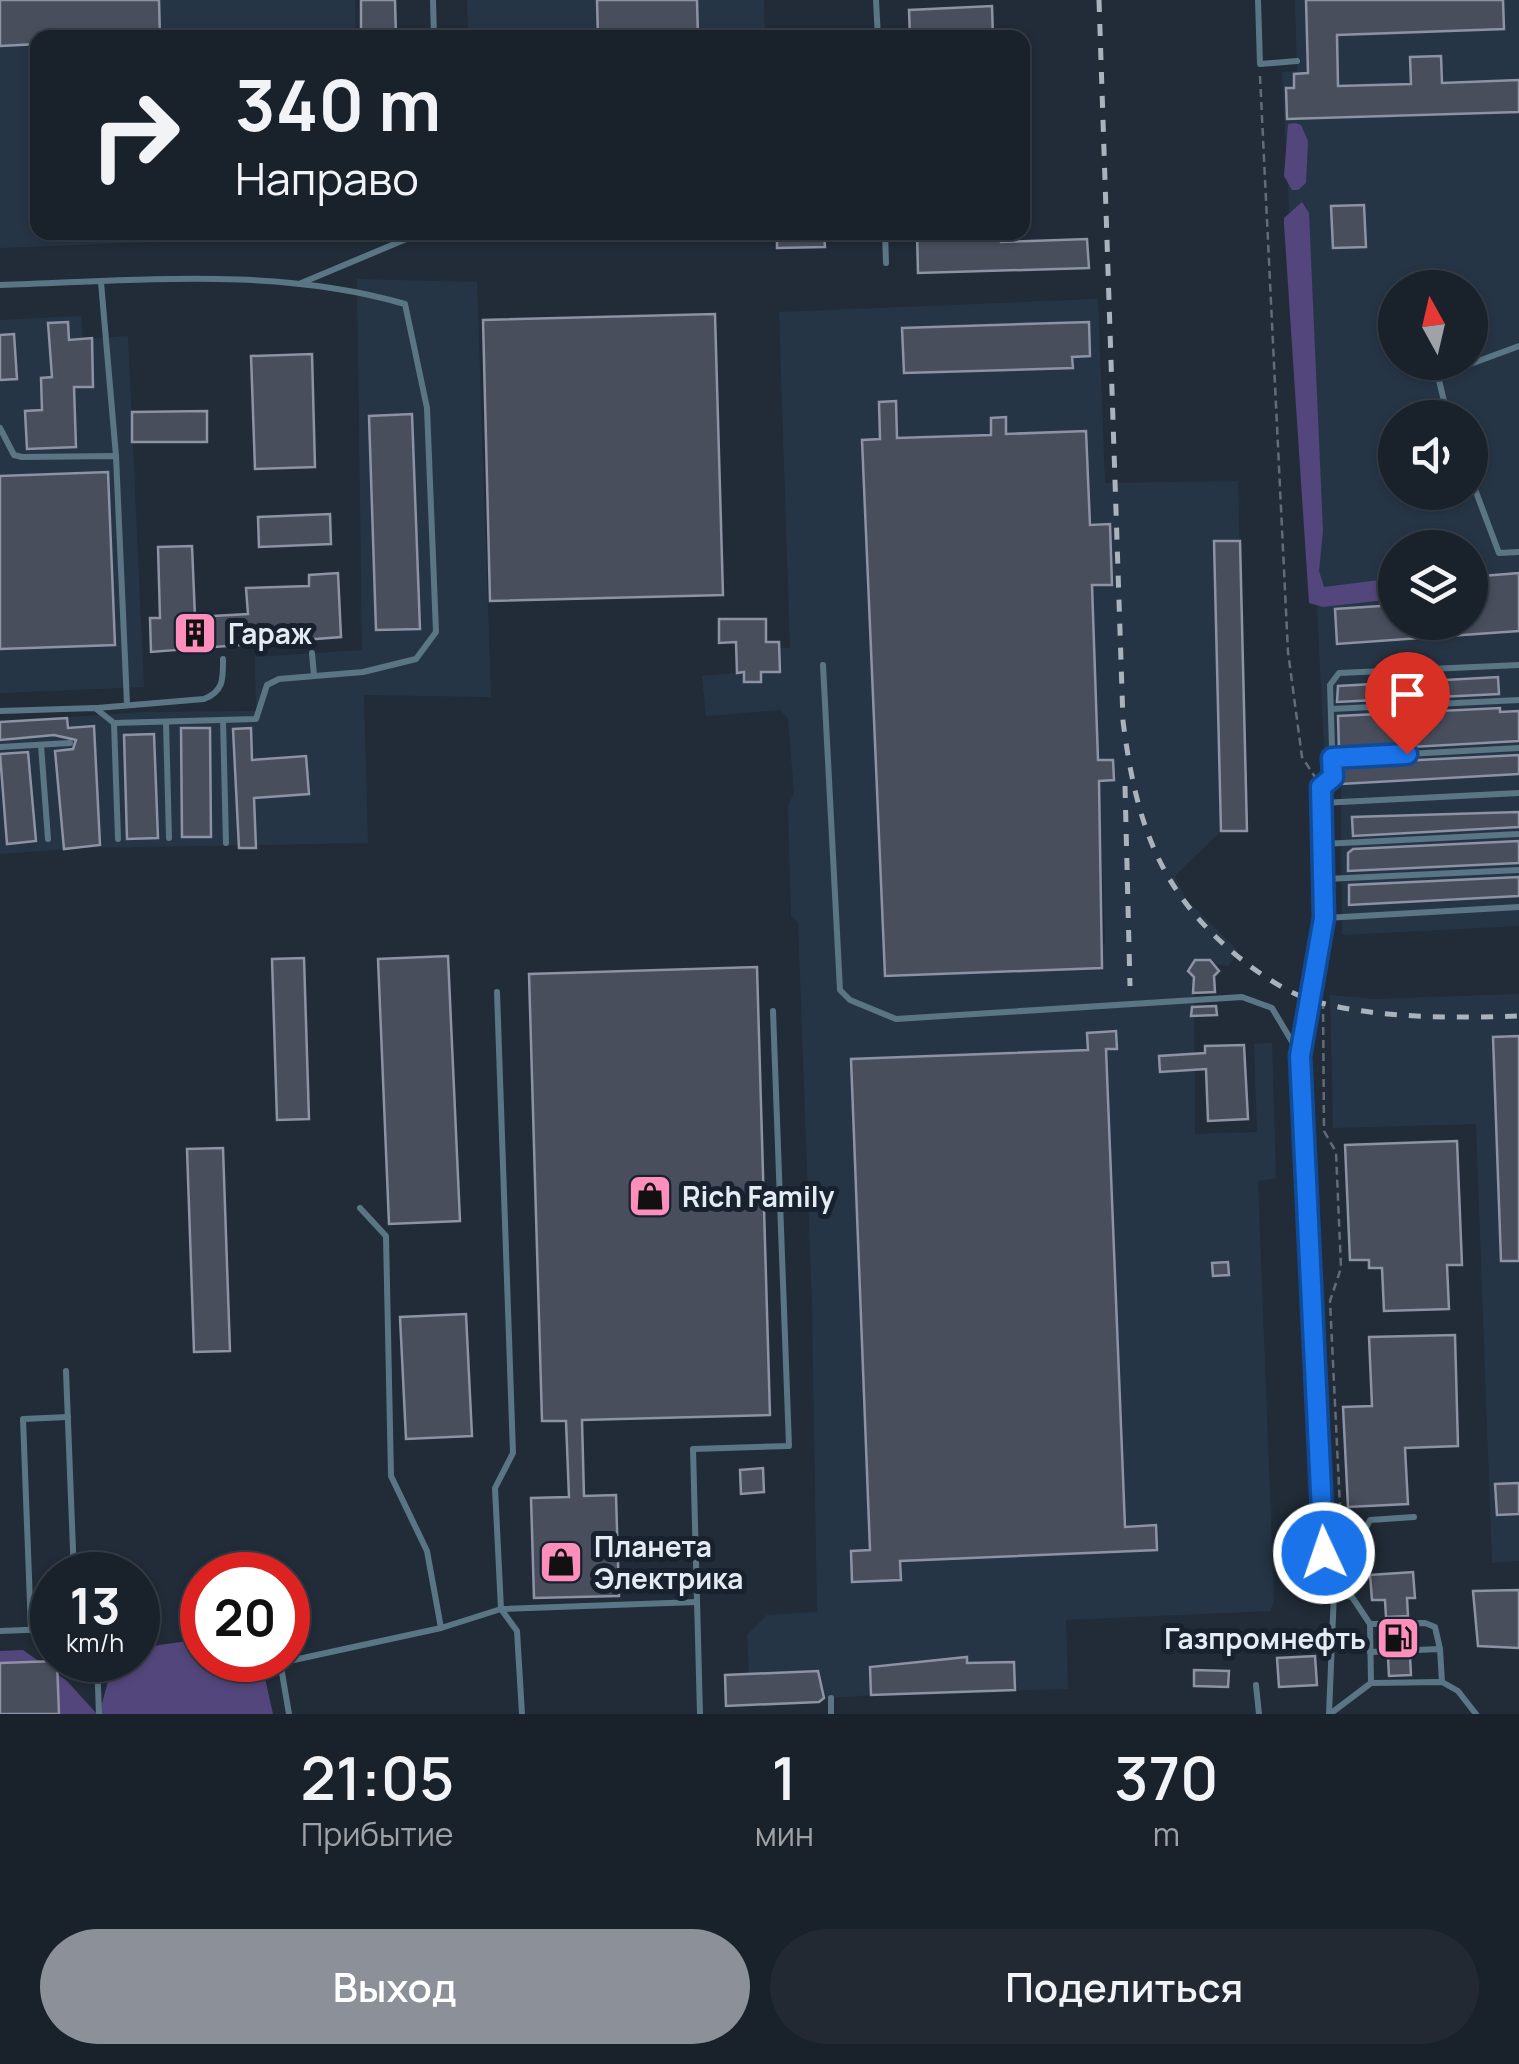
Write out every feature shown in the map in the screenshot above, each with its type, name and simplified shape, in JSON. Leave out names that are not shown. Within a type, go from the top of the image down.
[{"type":"lane","points":[[433,0],[434,30]]},
{"type":"lane","points":[[876,0],[878,30]]},
{"type":"lane","points":[[1258,0],[1260,64],[1297,61]]},
{"type":"lane","points":[[297,284],[404,240]]},
{"type":"lane","points":[[885,240],[886,263]]},
{"type":"lane","points":[[0,285],[203,278],[357,290],[405,304],[427,408],[436,632],[416,659],[363,672],[279,679],[267,685],[256,719],[114,723],[96,708]]},
{"type":"lane","points":[[100,282],[116,456],[127,704]]},
{"type":"lane","points":[[1444,400],[1438,376],[1519,346]]},
{"type":"lane","points":[[0,428],[14,455],[22,457],[116,456]]},
{"type":"lane","points":[[1483,510],[1499,553],[1519,552]]},
{"type":"lane","points":[[312,653],[314,676]]},
{"type":"lane","points":[[0,711],[204,699],[217,694],[223,683],[223,659]]},
{"type":"lane","points":[[1329,1714],[1334,1592],[1324,1553],[1300,1056],[1324,918],[1321,787],[1333,777],[1330,685],[1339,673],[1519,665]]},
{"type":"lane","points":[[824,666],[840,990],[850,1000],[896,1019],[1242,998],[1272,1008],[1300,1056]]},
{"type":"lane","points":[[1331,710],[1519,700]]},
{"type":"lane","points":[[223,720],[226,843]]},
{"type":"lane","points":[[166,722],[169,838]]},
{"type":"lane","points":[[114,723],[118,839]]},
{"type":"lane","points":[[0,747],[70,743]]},
{"type":"lane","points":[[41,745],[48,839]]},
{"type":"lane","points":[[1332,758],[1519,748]]},
{"type":"lane","points":[[1321,803],[1519,793]]},
{"type":"lane","points":[[1324,844],[1519,834]]},
{"type":"lane","points":[[1326,879],[1519,870]]},
{"type":"lane","points":[[1324,918],[1519,908]]},
{"type":"lane","points":[[497,992],[513,1452],[495,1488],[501,1609],[517,1630],[522,1714]]},
{"type":"lane","points":[[700,1714],[693,1449],[789,1446],[773,1011]]},
{"type":"lane","points":[[360,1208],[386,1236],[390,1476],[427,1551],[440,1628]]},
{"type":"lane","points":[[66,1371],[73,1552]]},
{"type":"lane","points":[[30,1604],[23,1419],[68,1417]]},
{"type":"lane","points":[[1334,1592],[1370,1520],[1414,1517]]},
{"type":"lane","points":[[1334,1592],[1352,1597],[1370,1624],[1371,1683]]},
{"type":"lane","points":[[310,1656],[440,1628],[501,1609],[697,1602]]},
{"type":"lane","points":[[1370,1624],[1425,1623],[1435,1628],[1442,1682]]},
{"type":"lane","points":[[0,1631],[30,1630]]},
{"type":"lane","points":[[1370,1652],[1440,1649]]},
{"type":"lane","points":[[97,1682],[98,1714]]},
{"type":"lane","points":[[283,1682],[289,1714]]},
{"type":"lane","points":[[1329,1714],[1371,1683],[1442,1682],[1458,1691],[1476,1714]]},
{"type":"lane","points":[[1256,1686],[1259,1714]]},
{"type":"lane","points":[[831,1698],[832,1714]]},
{"type":"path","points":[[1260,64],[1292,696],[1302,757],[1321,787]]},
{"type":"path","points":[[1314,976],[1323,992],[1324,1131],[1336,1152],[1341,1268],[1330,1301],[1343,1574]]},
{"type":"shaded area","points":[[0,0],[355,0],[356,30],[30,30],[30,240],[207,240],[0,248]]},
{"type":"shaded area","points":[[467,0],[764,0],[765,30],[468,30]]},
{"type":"shaded area","points":[[1295,0],[1519,0],[1519,926],[1342,935],[1341,785],[1325,770],[1317,604],[1309,603],[1282,72],[1297,71]]},
{"type":"shaded area","points":[[1288,124],[1301,125],[1308,141],[1306,183],[1292,190],[1284,176]]},
{"type":"shaded area","points":[[1302,202],[1309,213],[1323,531],[1319,571],[1324,587],[1378,580],[1378,601],[1323,607],[1309,603],[1284,218]]},
{"type":"shaded area","points":[[357,279],[477,282],[491,697],[364,695],[368,843],[78,848],[0,854],[0,722],[144,712],[256,711],[255,657],[362,650]]},
{"type":"shaded area","points":[[1098,299],[1105,483],[1238,481],[1247,831],[1221,831],[1175,876],[1185,898],[1239,952],[1228,966],[1196,960],[1188,971],[1194,977],[1195,1134],[1257,1132],[1254,1044],[1272,1043],[1276,1178],[1258,1181],[1274,1601],[1270,1611],[1066,1620],[1068,1689],[871,1695],[726,1706],[725,1675],[749,1674],[747,1635],[767,1615],[817,1612],[812,1304],[798,922],[791,916],[788,807],[794,792],[788,718],[780,710],[706,716],[702,676],[744,672],[744,682],[761,672],[782,673],[779,648],[790,648],[779,312]],"holes":[[[1071,322],[1072,368],[904,372],[903,328]],[[895,401],[897,438],[991,435],[991,418],[1005,417],[1006,434],[1086,432],[1090,525],[1110,524],[1112,584],[1092,585],[1098,760],[1113,760],[1114,780],[1099,781],[1105,944],[1101,945],[1101,968],[885,976],[862,441],[880,439],[879,402]]]},
{"type":"shaded area","points":[[81,316],[83,339],[128,336],[144,687],[0,693],[0,320]]},
{"type":"shaded area","points":[[1519,994],[1519,1561],[1492,1563],[1476,1124],[1333,1128],[1330,995],[1374,999]]},
{"type":"shaded area","points":[[180,1642],[180,1682],[266,1682],[273,1714],[99,1714],[108,1682],[160,1682],[160,1645]]},
{"type":"shaded area","points":[[23,1650],[30,1655],[30,1682],[68,1682],[97,1714],[0,1714],[0,1651]]},
{"type":"building","points":[[0,0],[159,0],[160,30],[30,30],[30,44],[0,46]]},
{"type":"building","points":[[361,0],[395,0],[396,30],[361,30]]},
{"type":"building","points":[[597,0],[697,0],[698,30],[598,30]]},
{"type":"building","points":[[1306,0],[1503,0],[1504,29],[1337,35],[1338,86],[1411,84],[1410,57],[1441,56],[1442,83],[1519,80],[1519,112],[1287,119],[1286,88],[1294,88],[1294,74],[1308,73]]},
{"type":"building","points":[[992,6],[993,30],[910,30],[909,10]]},
{"type":"building","points":[[1364,205],[1366,247],[1333,248],[1331,206]]},
{"type":"building","points":[[1087,239],[1089,268],[918,273],[917,240]]},
{"type":"building","points":[[777,240],[825,240],[825,247],[777,248]]},
{"type":"building","points":[[715,314],[723,595],[490,601],[483,320]]},
{"type":"building","points":[[68,322],[69,340],[92,338],[93,387],[74,387],[76,447],[27,449],[25,411],[42,410],[41,378],[52,377],[48,323]]},
{"type":"building","points":[[1089,322],[1090,356],[1072,357],[1073,368],[904,373],[902,328]]},
{"type":"building","points":[[14,334],[17,379],[0,380],[0,335]]},
{"type":"building","points":[[312,354],[315,467],[255,469],[251,356]]},
{"type":"building","points":[[896,401],[897,438],[991,435],[991,418],[1006,417],[1006,434],[1086,431],[1090,525],[1110,524],[1112,585],[1092,585],[1098,760],[1113,760],[1114,780],[1099,781],[1102,968],[885,976],[862,440],[880,439],[879,402]]},
{"type":"building","points":[[207,411],[207,442],[132,442],[132,412]]},
{"type":"building","points":[[412,414],[420,629],[376,630],[369,416]]},
{"type":"building","points":[[108,472],[115,645],[0,649],[0,476]]},
{"type":"building","points":[[330,514],[331,544],[259,547],[258,517]]},
{"type":"building","points":[[1214,541],[1240,541],[1247,831],[1221,831]]},
{"type":"building","points":[[192,546],[195,617],[248,614],[246,588],[309,586],[309,575],[338,573],[341,637],[151,652],[150,618],[160,618],[158,547]]},
{"type":"building","points":[[1519,573],[1519,631],[1488,633],[1488,576]]},
{"type":"building","points":[[1378,606],[1378,640],[1393,640],[1337,644],[1335,609]]},
{"type":"building","points":[[719,619],[766,619],[766,642],[779,642],[780,672],[761,672],[761,682],[744,682],[744,672],[737,673],[736,642],[719,643]]},
{"type":"building","points":[[1498,677],[1499,694],[1337,702],[1338,686]]},
{"type":"building","points":[[1500,708],[1500,712],[1519,711],[1519,741],[1339,751],[1338,716]]},
{"type":"building","points":[[67,718],[68,728],[94,726],[100,845],[64,849],[55,751],[73,749],[76,740],[54,735],[0,740],[0,722]]},
{"type":"building","points":[[181,728],[210,728],[211,837],[182,837]]},
{"type":"building","points":[[251,728],[252,760],[306,756],[309,794],[254,798],[256,848],[239,848],[233,729]]},
{"type":"building","points":[[154,734],[158,838],[127,839],[124,735]]},
{"type":"building","points":[[28,752],[36,841],[7,844],[0,754]]},
{"type":"building","points":[[1519,755],[1519,774],[1341,784],[1339,764]]},
{"type":"building","points":[[1519,812],[1519,827],[1353,836],[1352,817]]},
{"type":"building","points":[[1519,841],[1519,863],[1348,871],[1348,853],[1353,849]]},
{"type":"building","points":[[1519,877],[1519,896],[1349,905],[1349,885]]},
{"type":"building","points":[[448,956],[460,1221],[389,1224],[378,959]]},
{"type":"building","points":[[304,958],[309,1119],[277,1120],[272,959]]},
{"type":"building","points":[[1195,960],[1210,960],[1219,971],[1214,976],[1215,992],[1193,993],[1194,977],[1188,971]]},
{"type":"building","name":"Rich Family","points":[[757,967],[770,1415],[582,1420],[584,1496],[616,1495],[619,1596],[534,1598],[531,1498],[569,1497],[566,1421],[542,1421],[529,974]]},
{"type":"building","points":[[1216,1006],[1217,1015],[1191,1016],[1192,1007]]},
{"type":"building","points":[[1116,1031],[1117,1049],[1106,1049],[1125,1527],[1156,1525],[1157,1550],[900,1561],[901,1580],[852,1582],[851,1551],[870,1550],[851,1059],[1088,1050],[1087,1033]]},
{"type":"building","points":[[1519,1036],[1519,1261],[1501,1261],[1493,1037]]},
{"type":"building","points":[[1244,1045],[1248,1119],[1208,1121],[1206,1069],[1160,1072],[1159,1056],[1205,1053],[1205,1046]]},
{"type":"building","points":[[1457,1141],[1462,1265],[1447,1265],[1449,1309],[1384,1311],[1382,1268],[1369,1268],[1369,1260],[1350,1260],[1345,1145]]},
{"type":"building","points":[[223,1148],[230,1351],[194,1352],[187,1149]]},
{"type":"building","points":[[1228,1262],[1229,1275],[1213,1276],[1212,1263]]},
{"type":"building","points":[[466,1314],[472,1436],[406,1439],[400,1317]]},
{"type":"building","points":[[1455,1335],[1458,1446],[1405,1448],[1408,1504],[1348,1507],[1343,1407],[1372,1406],[1369,1337]]},
{"type":"building","points":[[763,1468],[764,1492],[741,1494],[740,1470]]},
{"type":"building","points":[[1519,1483],[1519,1514],[1497,1515],[1495,1484]]},
{"type":"building","points":[[1413,1572],[1415,1598],[1407,1598],[1408,1616],[1386,1617],[1385,1600],[1372,1600],[1370,1575]]},
{"type":"building","points":[[1519,1590],[1519,1648],[1478,1646],[1473,1591]]},
{"type":"building","points":[[1408,1630],[1409,1643],[1387,1644],[1386,1631]]},
{"type":"building","points":[[1315,1656],[1317,1685],[1279,1687],[1277,1658]]},
{"type":"building","points":[[967,1657],[967,1663],[1014,1662],[1015,1690],[871,1695],[870,1667]]},
{"type":"building","points":[[1410,1657],[1411,1675],[1389,1676],[1388,1658]]},
{"type":"building","points":[[30,1662],[30,1682],[58,1682],[59,1714],[0,1714],[0,1663]]},
{"type":"building","points":[[1194,1670],[1229,1671],[1228,1687],[1194,1686]]},
{"type":"building","points":[[818,1671],[824,1698],[819,1702],[726,1706],[725,1675]]},
{"type":"railway","points":[[1099,0],[1123,721],[1135,792],[1156,854],[1171,882],[1213,934],[1257,971],[1295,994],[1338,1007],[1390,1014],[1519,1016]]},
{"type":"railway","points":[[1125,786],[1130,986]]},
{"type":"place","name":"Гараж","points":[[195,633]]},
{"type":"place","name":"Rich Family","points":[[650,1196]]},
{"type":"place","name":"Планета Электрика","points":[[561,1562]]},
{"type":"place","name":"Газпромнефть","points":[[1398,1638]]},
{"type":"route","points":[[1324,1553],[1300,1056],[1324,918],[1321,787],[1333,777],[1332,758],[1407,754]]}]
